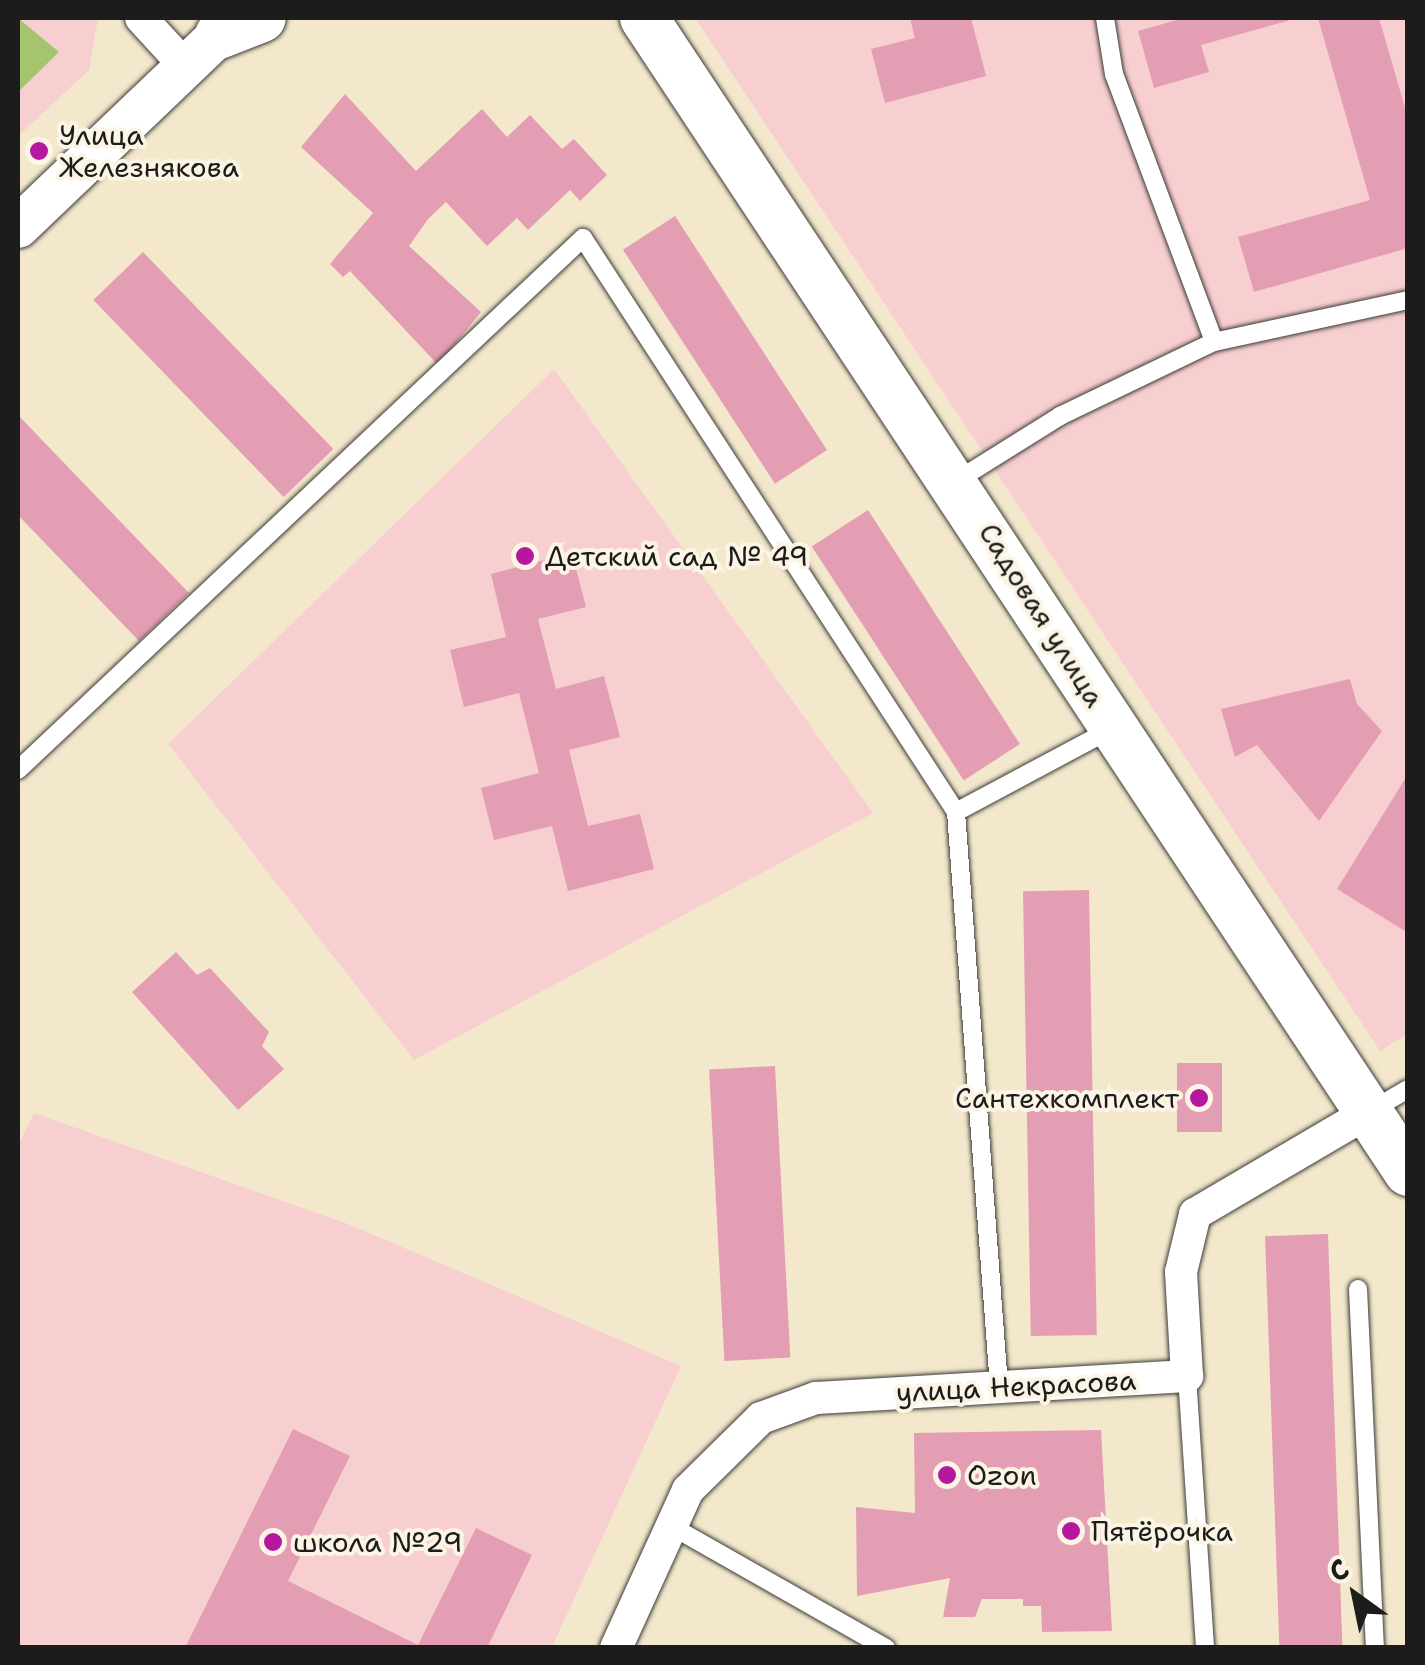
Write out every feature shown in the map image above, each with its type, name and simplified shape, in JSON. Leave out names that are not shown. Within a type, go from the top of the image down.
[{"type":"main road","points":[[616,18],[674,60]]},
{"type":"main road","name":"Садовая улица","points":[[644,18],[956,481],[1408,1172]]},
{"type":"street","points":[[141,18],[226,34]]},
{"type":"street","points":[[18,227],[226,34]]},
{"type":"street","points":[[1187,1376],[1181,1272],[1194,1214],[1368,1113]]},
{"type":"street","name":"улица Некрасова","points":[[616,1648],[688,1490],[762,1418],[816,1398],[1187,1376]]},
{"type":"lane","points":[[1106,18],[1114,74],[1214,342]]},
{"type":"lane","points":[[18,770],[583,238],[956,812],[999,1386]]},
{"type":"lane","points":[[956,481],[1060,416],[1214,342],[1408,300]]},
{"type":"lane","points":[[956,812],[1114,728]]},
{"type":"lane","points":[[1368,1113],[1408,1089]]},
{"type":"lane","points":[[1358,1289],[1375,1648]]},
{"type":"lane","points":[[1187,1376],[1205,1648]]},
{"type":"lane","points":[[673,1527],[886,1648]]},
{"type":"shaded area","points":[[18,18],[98,18],[89,70],[18,136]]},
{"type":"shaded area","points":[[695,18],[1407,18],[1407,1034],[1380,1051]]},
{"type":"shaded area","name":"Детский сад № 49","points":[[554,369],[873,813],[414,1060],[168,744]]},
{"type":"shaded area","points":[[34,1113],[348,1224],[681,1366],[552,1647],[18,1647],[18,1146]]},
{"type":"green space","points":[[18,18],[59,52],[18,92]]},
{"type":"building","points":[[910,18],[971,18],[986,76],[885,103],[871,49],[915,38]]},
{"type":"building","points":[[1184,18],[1294,19],[1201,45],[1209,72],[1154,88],[1138,31]]},
{"type":"building","points":[[1318,18],[1379,18],[1408,118],[1408,248],[1254,292],[1238,237],[1370,200]]},
{"type":"building","points":[[345,94],[416,171],[482,109],[507,137],[530,115],[562,149],[574,139],[607,175],[580,201],[570,190],[528,230],[517,218],[487,246],[446,202],[428,219],[409,246],[481,312],[438,365],[350,271],[343,277],[330,264],[373,213],[301,147]]},
{"type":"building","points":[[675,216],[827,450],[775,484],[623,250]]},
{"type":"building","points":[[143,252],[333,449],[284,497],[93,300]]},
{"type":"building","points":[[18,415],[189,593],[139,641],[18,515]]},
{"type":"building","points":[[868,510],[1020,744],[964,780],[812,546]]},
{"type":"building","points":[[572,553],[586,607],[538,619],[556,689],[604,676],[620,737],[569,750],[588,826],[640,814],[654,869],[568,891],[552,826],[494,840],[481,788],[539,773],[519,693],[464,707],[450,650],[506,637],[491,574]]},
{"type":"building","points":[[1350,679],[1357,704],[1382,731],[1319,821],[1257,745],[1235,757],[1221,709]]},
{"type":"building","points":[[1408,774],[1408,933],[1337,889]]},
{"type":"building","points":[[1089,890],[1097,1335],[1031,1336],[1023,891]]},
{"type":"building","points":[[176,952],[197,975],[210,968],[269,1032],[262,1046],[284,1069],[238,1110],[132,992]]},
{"type":"building","name":"Сантехкомплект","points":[[1177,1063],[1222,1063],[1222,1132],[1177,1132]]},
{"type":"building","points":[[775,1066],[790,1358],[724,1361],[709,1069]]},
{"type":"building","points":[[1328,1234],[1342,1648],[1279,1648],[1265,1236]]},
{"type":"building","name":"школа №29","points":[[293,1429],[350,1456],[288,1581],[418,1645],[476,1528],[532,1555],[487,1648],[185,1648]]},
{"type":"building","name":"Пятёрочка","points":[[1101,1430],[1112,1631],[1042,1632],[1041,1606],[1023,1606],[1023,1599],[982,1599],[975,1617],[943,1617],[950,1578],[857,1596],[856,1507],[915,1513],[914,1433]]},
{"type":"place","name":"Улица Железнякова","points":[[39,151]]},
{"type":"place","name":"Детский сад № 49","points":[[525,556]]},
{"type":"place","name":"Сантехкомплект","points":[[1199,1098]]},
{"type":"place","name":"Ozon","points":[[947,1475]]},
{"type":"place","name":"Пятёрочка","points":[[1071,1531]]},
{"type":"place","name":"школа №29","points":[[273,1542]]}]
